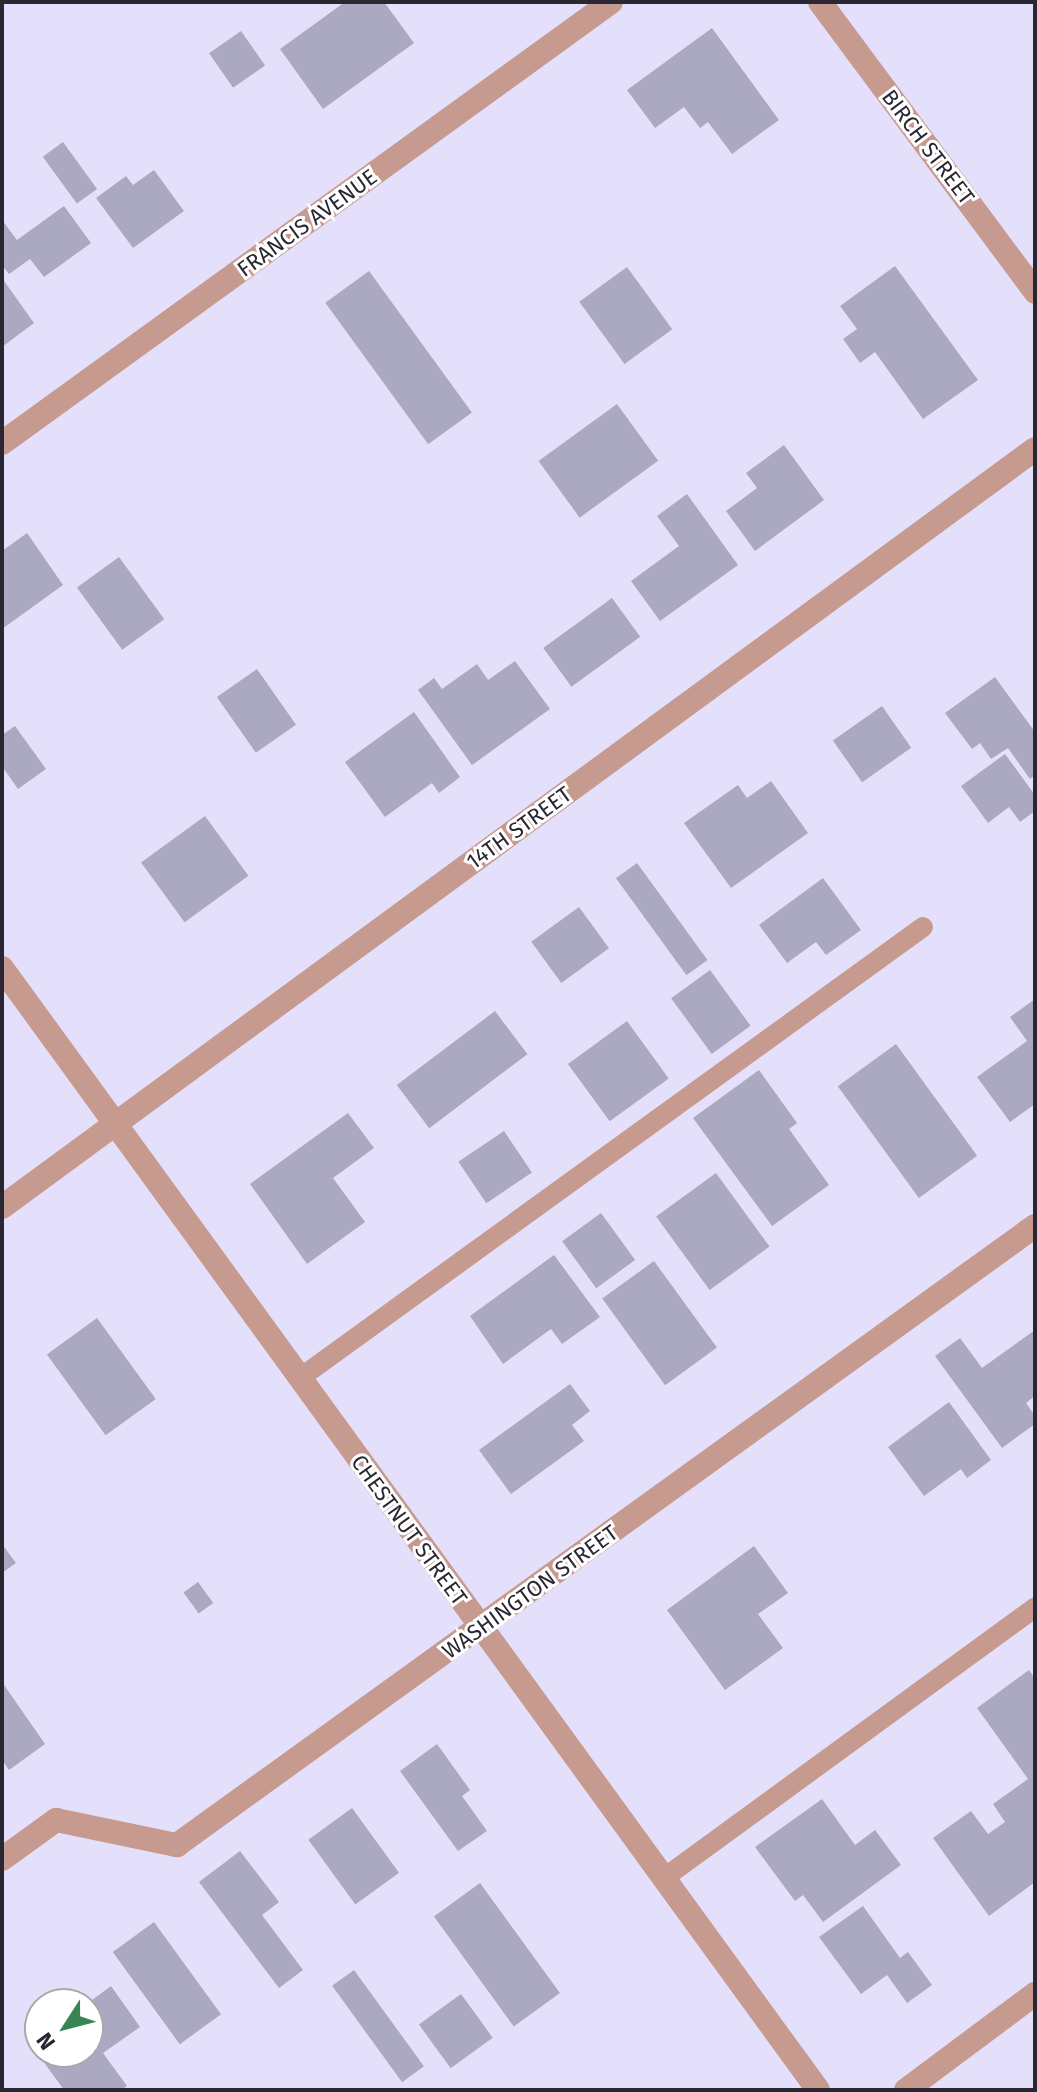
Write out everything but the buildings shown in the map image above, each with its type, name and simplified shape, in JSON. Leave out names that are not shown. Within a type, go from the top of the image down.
[{"type":"street","name":"FRANCIS AVENUE","points":[[2,443],[611,2]]},
{"type":"street","name":"BIRCH STREET","points":[[820,2],[1035,292]]},
{"type":"street","name":"14TH STREET","points":[[2,1207],[1035,449]]},
{"type":"street","name":"CHESTNUT STREET","points":[[2,968],[818,2090]]},
{"type":"street","name":"WASHINGTON STREET","points":[[2,1859],[56,1820],[177,1845],[481,1629],[1035,1226]]},
{"type":"street","points":[[906,2090],[1035,1994]]},
{"type":"lane","points":[[300,1378],[923,927]]},
{"type":"lane","points":[[664,1878],[1035,1607]]}]
